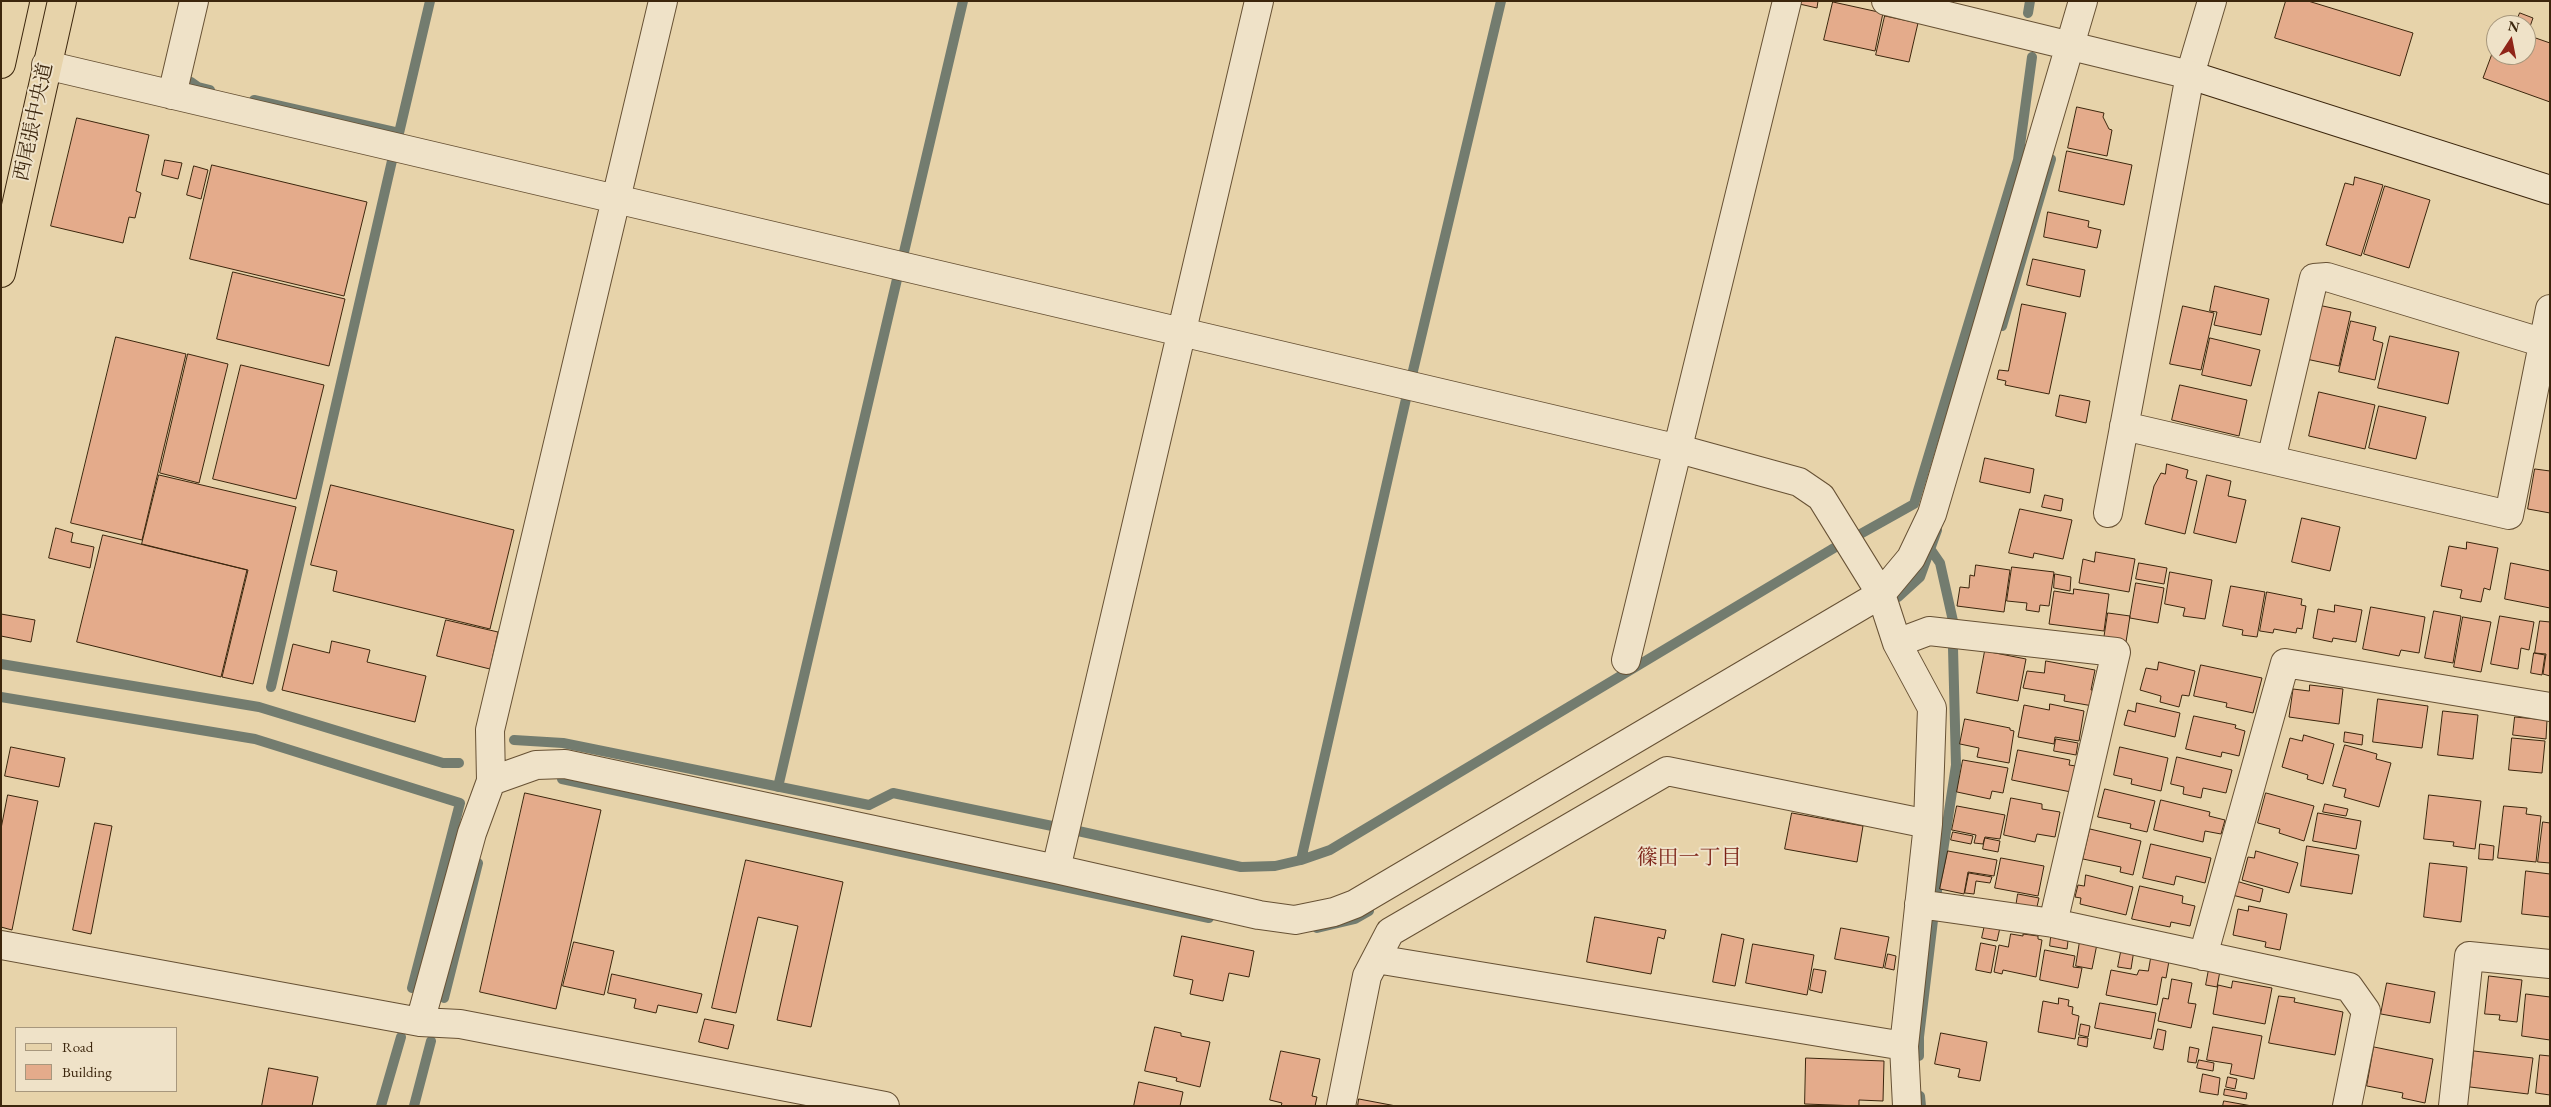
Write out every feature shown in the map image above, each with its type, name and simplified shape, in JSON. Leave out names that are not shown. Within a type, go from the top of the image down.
[{"type":"main road","points":[[2,53],[15,1]]},
{"type":"main road","name":"西尾張中央道","points":[[1,273],[46,65],[62,1]]},
{"type":"street","points":[[172,95],[194,1]]},
{"type":"street","points":[[420,1022],[472,833],[490,781],[490,730],[663,1]]},
{"type":"street","points":[[1056,869],[1180,332],[1259,1]]},
{"type":"street","points":[[1626,660],[1679,450],[1787,1]]},
{"type":"street","points":[[1886,1],[2190,75],[2550,190]]},
{"type":"street","points":[[490,781],[536,766],[565,764],[1056,869],[1259,915],[1295,920],[1334,912],[1355,904],[1881,594],[1911,558],[1932,514],[2083,1]]},
{"type":"street","points":[[2108,513],[2190,75],[2212,1]]},
{"type":"street","points":[[46,65],[1679,450],[1799,482],[1821,497],[1881,594],[1897,643],[1932,708],[1928,824],[1904,1046],[1907,1106]]},
{"type":"street","points":[[2271,460],[2314,278],[2326,277],[2544,343]]},
{"type":"street","points":[[2124,426],[2509,515],[2550,309]]},
{"type":"street","points":[[1897,643],[1928,631],[2116,652],[2053,923]]},
{"type":"street","points":[[2203,956],[2285,663],[2550,706]]},
{"type":"street","points":[[1341,1106],[1367,976],[1390,932],[1667,770],[1928,824]]},
{"type":"street","points":[[1919,904],[2053,923],[2348,987],[2366,1010],[2347,1106]]},
{"type":"street","points":[[1,945],[420,1022],[460,1024],[830,1101],[885,1106]]},
{"type":"street","points":[[2453,1106],[2469,956],[2550,964]]},
{"type":"street","points":[[1376,959],[1904,1046]]},
{"type":"building","points":[[1795,1],[1818,1],[1817,8],[1795,3]]},
{"type":"building","points":[[2286,1],[2308,1],[2413,33],[2400,76],[2275,38]]},
{"type":"building","points":[[1833,2],[1883,13],[1875,51],[1824,40]]},
{"type":"building","points":[[1885,16],[1918,23],[1909,62],[1876,55]]},
{"type":"building","points":[[2536,38],[2550,43],[2550,102],[2483,78],[2488,65],[2536,65]]},
{"type":"building","points":[[2077,107],[2104,113],[2103,117],[2109,129],[2112,130],[2107,156],[2068,148]]},
{"type":"building","points":[[77,118],[149,135],[136,191],[141,193],[135,218],[129,217],[123,243],[51,226]]},
{"type":"building","points":[[2067,151],[2132,165],[2124,205],[2059,191]]},
{"type":"building","points":[[165,160],[182,163],[178,179],[162,175]]},
{"type":"building","points":[[212,165],[367,202],[344,296],[190,259]]},
{"type":"building","points":[[194,166],[208,170],[201,199],[187,195]]},
{"type":"building","points":[[2355,177],[2383,185],[2361,256],[2326,245],[2345,183],[2353,185]]},
{"type":"building","points":[[2385,186],[2430,200],[2409,268],[2364,254]]},
{"type":"building","points":[[2048,212],[2089,221],[2088,227],[2101,230],[2097,248],[2044,237]]},
{"type":"building","points":[[2033,259],[2085,270],[2080,297],[2027,285]]},
{"type":"building","points":[[233,272],[345,299],[329,366],[217,339]]},
{"type":"building","points":[[2215,286],[2269,299],[2261,335],[2214,325],[2217,312],[2210,311]]},
{"type":"building","points":[[2022,304],[2066,313],[2049,394],[2005,385],[2006,381],[1997,379],[1999,370],[2008,371]]},
{"type":"building","points":[[2318,305],[2351,312],[2339,366],[2306,359]]},
{"type":"building","points":[[2183,306],[2214,313],[2201,370],[2170,364]]},
{"type":"building","points":[[2351,321],[2376,327],[2373,340],[2383,343],[2375,380],[2339,372]]},
{"type":"building","points":[[2390,336],[2459,352],[2448,404],[2378,388]]},
{"type":"building","points":[[116,337],[186,354],[142,540],[71,523]]},
{"type":"building","points":[[2210,338],[2260,350],[2251,386],[2202,375]]},
{"type":"building","points":[[188,354],[228,364],[199,483],[160,473]]},
{"type":"building","points":[[241,365],[324,385],[296,499],[213,479]]},
{"type":"building","points":[[2180,385],[2247,400],[2239,436],[2172,420]]},
{"type":"building","points":[[2319,392],[2375,405],[2365,449],[2309,436]]},
{"type":"building","points":[[2060,395],[2090,401],[2086,423],[2056,416]]},
{"type":"building","points":[[2379,406],[2426,417],[2416,459],[2369,448]]},
{"type":"building","points":[[1985,458],[2034,469],[2030,493],[1980,482]]},
{"type":"building","points":[[2167,464],[2188,470],[2186,478],[2197,481],[2185,534],[2145,524],[2154,486],[2161,473],[2165,474]]},
{"type":"building","points":[[2535,469],[2550,471],[2550,513],[2528,509]]},
{"type":"building","points":[[159,475],[296,507],[253,684],[222,677],[248,570],[142,544]]},
{"type":"building","points":[[2207,475],[2231,481],[2228,496],[2246,500],[2236,543],[2194,533]]},
{"type":"building","points":[[331,485],[514,530],[490,629],[333,591],[337,571],[311,565]]},
{"type":"building","points":[[2045,495],[2063,499],[2061,511],[2042,507]]},
{"type":"building","points":[[2020,509],[2072,520],[2063,559],[2034,553],[2033,558],[2009,553]]},
{"type":"building","points":[[2302,518],[2340,527],[2330,571],[2292,562]]},
{"type":"building","points":[[56,528],[73,533],[71,542],[94,547],[90,568],[49,558]]},
{"type":"building","points":[[103,535],[247,570],[221,677],[77,642]]},
{"type":"building","points":[[2467,542],[2498,548],[2490,590],[2484,588],[2481,602],[2460,598],[2462,590],[2441,586],[2449,546],[2466,549]]},
{"type":"building","points":[[2096,552],[2135,559],[2129,592],[2079,583],[2083,559],[2094,562]]},
{"type":"building","points":[[2139,563],[2167,568],[2164,584],[2136,579]]},
{"type":"building","points":[[2511,563],[2550,571],[2550,608],[2505,599]]},
{"type":"building","points":[[1976,565],[2010,570],[2004,612],[1957,606],[1960,587],[1969,588],[1970,575],[1974,576]]},
{"type":"building","points":[[2012,567],[2054,572],[2049,606],[2040,605],[2039,612],[2026,610],[2027,603],[2007,601]]},
{"type":"building","points":[[2170,572],[2212,580],[2205,619],[2183,616],[2185,608],[2165,604]]},
{"type":"building","points":[[2055,574],[2071,577],[2070,591],[2054,588]]},
{"type":"building","points":[[2136,583],[2164,588],[2158,623],[2130,618]]},
{"type":"building","points":[[2231,586],[2265,592],[2257,637],[2242,635],[2243,630],[2223,626]]},
{"type":"building","points":[[2074,589],[2109,594],[2104,631],[2049,624],[2054,591],[2073,594]]},
{"type":"building","points":[[2267,592],[2302,599],[2301,605],[2306,606],[2302,629],[2297,628],[2296,633],[2274,629],[2273,633],[2260,631]]},
{"type":"building","points":[[2335,605],[2362,610],[2356,642],[2333,638],[2332,642],[2313,638],[2318,609],[2334,612]]},
{"type":"building","points":[[2371,607],[2425,617],[2419,653],[2401,650],[2399,656],[2363,649]]},
{"type":"building","points":[[2434,611],[2461,616],[2453,663],[2425,658]]},
{"type":"building","points":[[2108,613],[2130,616],[2126,642],[2104,639]]},
{"type":"building","points":[[1,614],[35,620],[31,642],[1,636]]},
{"type":"building","points":[[2500,616],[2534,622],[2529,650],[2521,648],[2518,669],[2491,664]]},
{"type":"building","points":[[2463,617],[2491,622],[2481,672],[2454,667]]},
{"type":"building","points":[[446,620],[498,632],[490,669],[437,656]]},
{"type":"building","points":[[2540,621],[2550,622],[2550,676],[2543,674],[2546,654],[2535,653]]},
{"type":"building","points":[[332,641],[370,650],[367,662],[426,676],[415,722],[282,690],[293,644],[329,653]]},
{"type":"building","points":[[1985,651],[2026,659],[2018,701],[1977,693]]},
{"type":"building","points":[[2534,653],[2545,655],[2542,675],[2531,673]]},
{"type":"building","points":[[2046,661],[2095,670],[2091,690],[2097,691],[2093,706],[2064,701],[2065,695],[2023,688],[2027,671],[2044,673]]},
{"type":"building","points":[[2159,662],[2195,671],[2189,696],[2182,695],[2179,707],[2160,702],[2161,696],[2140,690],[2146,668],[2157,670]]},
{"type":"building","points":[[2201,665],[2262,678],[2253,713],[2226,707],[2227,703],[2194,696]]},
{"type":"building","points":[[2310,685],[2343,689],[2339,724],[2289,717],[2293,689],[2309,691]]},
{"type":"building","points":[[2378,699],[2428,706],[2422,748],[2373,742]]},
{"type":"building","points":[[2137,703],[2180,713],[2175,737],[2124,725],[2128,710],[2135,712]]},
{"type":"building","points":[[2050,704],[2084,711],[2079,741],[2055,737],[2054,744],[2018,737],[2024,705],[2049,710]]},
{"type":"building","points":[[2443,711],[2478,715],[2473,759],[2438,755]]},
{"type":"building","points":[[2194,716],[2236,725],[2235,728],[2245,731],[2239,756],[2222,752],[2221,757],[2186,749]]},
{"type":"building","points":[[2515,717],[2547,720],[2546,739],[2513,735]]},
{"type":"building","points":[[1965,719],[2010,728],[2010,730],[2014,731],[2009,763],[1977,757],[1979,748],[1960,744]]},
{"type":"building","points":[[2345,732],[2363,735],[2362,745],[2344,742]]},
{"type":"building","points":[[2304,735],[2334,744],[2323,784],[2307,779],[2308,775],[2282,767],[2290,738],[2302,741]]},
{"type":"building","points":[[2512,738],[2545,741],[2542,773],[2509,770]]},
{"type":"building","points":[[2056,739],[2078,743],[2076,755],[2054,751]]},
{"type":"building","points":[[2345,745],[2377,754],[2376,759],[2391,763],[2379,807],[2344,797],[2346,789],[2333,786]]},
{"type":"building","points":[[11,747],[65,758],[59,787],[5,776]]},
{"type":"building","points":[[2120,747],[2168,758],[2161,791],[2131,784],[2132,779],[2114,775]]},
{"type":"building","points":[[2018,750],[2070,760],[2069,765],[2076,766],[2071,792],[2012,780]]},
{"type":"building","points":[[2177,757],[2232,770],[2226,793],[2203,788],[2201,798],[2183,794],[2184,787],[2171,784]]},
{"type":"building","points":[[1963,760],[2008,768],[2003,793],[1992,791],[1990,799],[1957,792]]},
{"type":"building","points":[[2105,789],[2155,801],[2147,832],[2130,828],[2131,824],[2098,817]]},
{"type":"building","points":[[525,793],[601,810],[556,1009],[480,992]]},
{"type":"building","points":[[2266,793],[2314,806],[2304,841],[2279,833],[2280,829],[2258,823]]},
{"type":"building","points":[[8,795],[38,801],[12,930],[1,927],[1,829]]},
{"type":"building","points":[[2429,795],[2481,801],[2475,849],[2453,846],[2454,842],[2424,839]]},
{"type":"building","points":[[2011,798],[2042,804],[2042,809],[2060,812],[2055,837],[2037,834],[2035,842],[2004,835]]},
{"type":"building","points":[[2161,800],[2210,812],[2209,816],[2225,820],[2221,834],[2205,831],[2203,842],[2154,830]]},
{"type":"building","points":[[2325,804],[2348,809],[2346,816],[2323,812]]},
{"type":"building","points":[[1957,806],[2005,815],[2000,839],[1985,837],[1983,844],[1974,843],[1976,835],[1952,830]]},
{"type":"building","points":[[2504,806],[2527,808],[2526,814],[2541,816],[2536,862],[2498,858]]},
{"type":"building","points":[[1792,813],[1863,826],[1857,862],[1785,849]]},
{"type":"building","points":[[2318,813],[2361,821],[2356,849],[2313,841]]},
{"type":"building","points":[[2543,822],[2550,823],[2550,863],[2538,862]]},
{"type":"building","points":[[95,823],[112,826],[91,934],[73,930]]},
{"type":"building","points":[[2090,829],[2141,841],[2133,875],[2120,872],[2121,867],[2083,859]]},
{"type":"building","points":[[1953,832],[1973,836],[1971,844],[1951,840]]},
{"type":"building","points":[[1985,838],[2000,841],[1998,852],[1983,849]]},
{"type":"building","points":[[2151,844],[2211,858],[2205,883],[2176,876],[2174,885],[2143,878]]},
{"type":"building","points":[[2480,844],[2494,846],[2493,860],[2479,859]]},
{"type":"building","points":[[2307,846],[2359,855],[2352,894],[2301,886]]},
{"type":"building","points":[[1948,851],[1997,860],[1994,876],[1968,872],[1964,894],[1940,889]]},
{"type":"building","points":[[2256,851],[2298,863],[2289,893],[2242,880],[2248,857],[2254,858]]},
{"type":"building","points":[[2001,858],[2044,866],[2038,896],[1995,888]]},
{"type":"building","points":[[746,860],[843,882],[811,1027],[777,1020],[798,926],[758,917],[736,1013],[712,1008]]},
{"type":"building","points":[[2430,863],[2467,867],[2461,922],[2424,917]]},
{"type":"building","points":[[2526,871],[2550,874],[2550,917],[2522,914]]},
{"type":"building","points":[[1969,873],[1992,877],[1990,883],[1976,881],[1974,894],[1965,893]]},
{"type":"building","points":[[2086,875],[2133,887],[2126,915],[2080,904],[2081,898],[2075,897],[2078,885],[2084,886]]},
{"type":"building","points":[[2236,881],[2263,889],[2260,902],[2232,895]]},
{"type":"building","points":[[2140,886],[2183,896],[2182,903],[2195,906],[2190,926],[2171,922],[2170,927],[2132,919]]},
{"type":"building","points":[[2018,894],[2039,898],[2036,911],[2016,907]]},
{"type":"building","points":[[2249,906],[2287,914],[2280,950],[2265,947],[2266,942],[2233,935],[2238,909],[2248,911]]},
{"type":"building","points":[[1595,917],[1666,930],[1664,939],[1658,937],[1651,974],[1587,962]]},
{"type":"building","points":[[1986,920],[2001,923],[1997,941],[1982,938]]},
{"type":"building","points":[[1841,928],[1889,937],[1883,968],[1835,959]]},
{"type":"building","points":[[1722,934],[1744,939],[1735,986],[1713,982]]},
{"type":"building","points":[[2011,934],[2038,936],[2038,939],[2042,940],[2036,977],[2003,970],[2002,974],[1994,972],[1999,945],[2008,947]]},
{"type":"building","points":[[1182,936],[1254,951],[1249,977],[1229,973],[1223,1001],[1190,994],[1193,980],[1174,976]]},
{"type":"building","points":[[2051,937],[2068,941],[2067,949],[2050,946]]},
{"type":"building","points":[[2080,941],[2097,944],[2092,969],[2076,966]]},
{"type":"building","points":[[574,942],[614,951],[604,995],[563,986]]},
{"type":"building","points":[[1981,943],[1996,946],[1991,973],[1976,970]]},
{"type":"building","points":[[1753,944],[1814,955],[1807,995],[1746,983]]},
{"type":"building","points":[[2122,947],[2134,950],[2131,969],[2118,967]]},
{"type":"building","points":[[2045,950],[2075,956],[2073,967],[2082,968],[2078,988],[2040,980]]},
{"type":"building","points":[[1888,954],[1896,956],[1894,970],[1885,968]]},
{"type":"building","points":[[2151,958],[2169,961],[2166,978],[2162,977],[2157,1005],[2106,995],[2111,970],[2137,975],[2139,970],[2148,971]]},
{"type":"building","points":[[1814,969],[1826,971],[1822,993],[1810,990]]},
{"type":"building","points":[[2209,969],[2220,971],[2217,987],[2206,985]]},
{"type":"building","points":[[612,974],[702,994],[697,1013],[658,1005],[656,1013],[634,1008],[636,999],[608,993]]},
{"type":"building","points":[[2489,976],[2522,980],[2517,1022],[2499,1020],[2500,1015],[2485,1014]]},
{"type":"building","points":[[2172,979],[2192,983],[2188,1003],[2196,1004],[2191,1028],[2158,1021],[2163,998],[2168,999]]},
{"type":"building","points":[[2233,981],[2272,988],[2265,1024],[2213,1014],[2218,985],[2231,988]]},
{"type":"building","points":[[2387,983],[2435,992],[2430,1023],[2381,1014]]},
{"type":"building","points":[[2526,994],[2550,997],[2550,1040],[2522,1036]]},
{"type":"building","points":[[2279,996],[2295,998],[2294,1002],[2343,1012],[2335,1055],[2269,1043]]},
{"type":"building","points":[[2059,998],[2069,1000],[2068,1006],[2073,1007],[2072,1014],[2079,1016],[2075,1039],[2038,1032],[2043,1001],[2058,1004]]},
{"type":"building","points":[[2100,1003],[2156,1013],[2151,1039],[2095,1028]]},
{"type":"building","points":[[705,1019],[734,1025],[728,1049],[699,1042]]},
{"type":"building","points":[[2081,1024],[2090,1026],[2088,1037],[2079,1035]]},
{"type":"building","points":[[1155,1027],[1181,1033],[1181,1036],[1210,1042],[1200,1087],[1176,1081],[1177,1078],[1145,1071]]},
{"type":"building","points":[[2213,1027],[2262,1036],[2254,1079],[2230,1074],[2232,1064],[2207,1060]]},
{"type":"building","points":[[2158,1029],[2166,1031],[2163,1050],[2154,1048]]},
{"type":"building","points":[[1941,1033],[1987,1042],[1980,1081],[1958,1077],[1960,1069],[1935,1064]]},
{"type":"building","points":[[2079,1037],[2088,1038],[2087,1047],[2078,1045]]},
{"type":"building","points":[[2190,1047],[2199,1049],[2196,1063],[2188,1062]]},
{"type":"building","points":[[2374,1047],[2433,1059],[2425,1103],[2402,1098],[2403,1093],[2367,1086]]},
{"type":"building","points":[[1281,1051],[1320,1059],[1312,1096],[1317,1097],[1315,1106],[1281,1106],[1282,1103],[1270,1100]]},
{"type":"building","points":[[2474,1051],[2533,1058],[2528,1094],[2470,1087]]},
{"type":"building","points":[[2540,1055],[2550,1056],[2550,1095],[2536,1093]]},
{"type":"building","points":[[1806,1058],[1884,1061],[1883,1101],[1859,1100],[1859,1106],[1805,1104]]},
{"type":"building","points":[[2199,1060],[2214,1063],[2213,1071],[2197,1068]]},
{"type":"building","points":[[269,1068],[318,1077],[312,1106],[262,1106]]},
{"type":"building","points":[[2203,1074],[2220,1078],[2218,1095],[2200,1092]]},
{"type":"building","points":[[2228,1077],[2237,1079],[2235,1089],[2226,1087]]},
{"type":"building","points":[[1139,1082],[1183,1092],[1180,1106],[1134,1106]]},
{"type":"building","points":[[2225,1089],[2247,1093],[2246,1099],[2224,1095]]},
{"type":"building","points":[[1359,1099],[1396,1106],[1358,1106]]},
{"type":"building","points":[[2224,1101],[2252,1106],[2223,1106]]},
{"type":"waterway","points":[[254,100],[399,133],[430,1]]},
{"type":"waterway","points":[[904,252],[963,1]]},
{"type":"waterway","points":[[1412,375],[1501,1]]},
{"type":"waterway","points":[[2028,13],[2030,1]]},
{"type":"waterway","points":[[1855,537],[1914,504],[2018,160],[2032,57]]},
{"type":"waterway","points":[[191,82],[198,87],[210,90]]},
{"type":"waterway","points":[[271,687],[394,152]]},
{"type":"waterway","points":[[2002,326],[2051,159]]},
{"type":"waterway","points":[[778,787],[898,275]]},
{"type":"waterway","points":[[1078,831],[1241,867],[1275,866],[1301,860],[1406,399]]},
{"type":"waterway","points":[[1898,597],[1920,577],[1937,530]]},
{"type":"waterway","points":[[1301,860],[1330,850],[1834,548]]},
{"type":"waterway","points":[[1931,550],[1940,563],[1953,621]]},
{"type":"waterway","points":[[1937,891],[1956,765],[1953,648]]},
{"type":"waterway","points":[[1,664],[259,707],[443,763],[459,763]]},
{"type":"waterway","points":[[1,697],[255,739],[460,803],[412,988]]},
{"type":"waterway","points":[[514,740],[563,743],[869,805],[893,793],[1057,827]]},
{"type":"waterway","points":[[562,779],[1209,918]]},
{"type":"waterway","points":[[444,998],[478,863]]},
{"type":"waterway","points":[[1317,928],[1355,919],[1369,911]]},
{"type":"waterway","points":[[1919,1056],[1919,1037],[1934,912]]},
{"type":"waterway","points":[[381,1106],[401,1037]]},
{"type":"waterway","points":[[414,1106],[431,1041]]},
{"type":"waterway","points":[[1920,1096],[1921,1106]]},
{"type":"district","name":"篠田一丁目","points":[[1689,858]]}]
